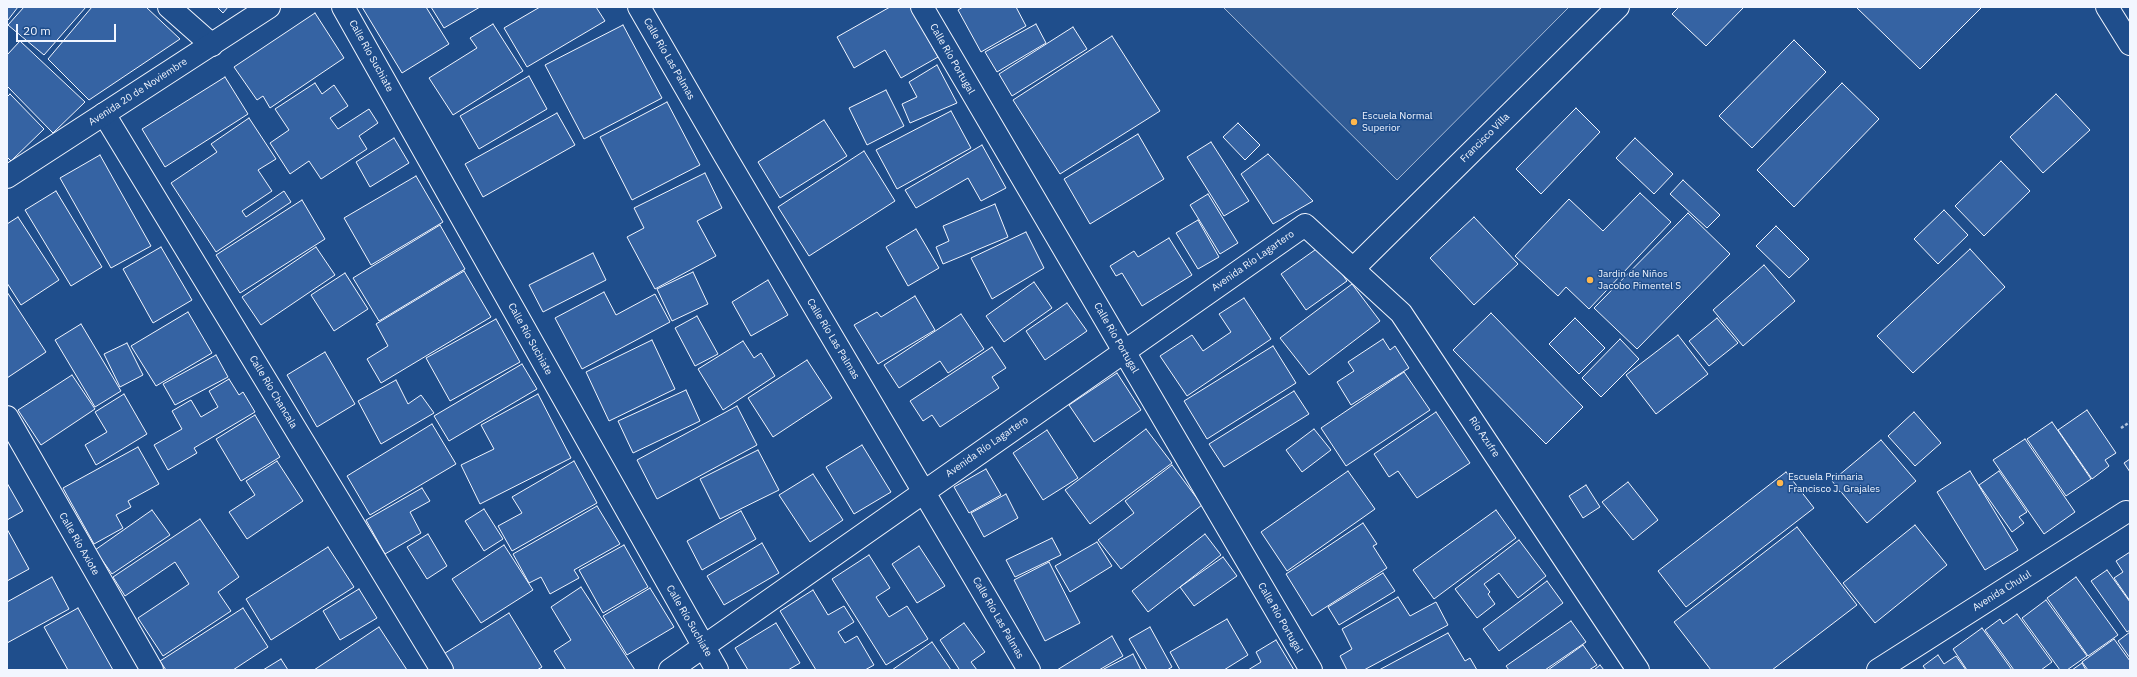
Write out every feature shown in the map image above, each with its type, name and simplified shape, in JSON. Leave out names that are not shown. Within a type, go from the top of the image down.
[{"type":"street","points":[[169,7],[212,45]]},
{"type":"street","name":"Avenida 20 de Noviembre","points":[[7,177],[269,7]]},
{"type":"street","name":"Calle Río Suchiate","points":[[343,7],[717,670]]},
{"type":"street","name":"Calle Río Las Palmas","points":[[639,7],[724,154],[924,490],[1029,670]]},
{"type":"street","name":"Calle Río Portugal","points":[[922,7],[1311,670]]},
{"type":"street","name":"Francisco Villa","points":[[1353,269],[1618,7]]},
{"type":"street","points":[[2107,7],[2130,44]]},
{"type":"street","name":"Calle Río Chancala","points":[[104,114],[442,670]]},
{"type":"street","name":"Avenida Río Lagartero","points":[[670,670],[924,490],[1304,225]]},
{"type":"street","name":"Río Azufre","points":[[1304,225],[1401,313],[1638,670]]},
{"type":"street","name":"Calle Río Axiote","points":[[7,417],[152,670]]},
{"type":"street","name":"Avenida Chulul","points":[[1878,670],[2126,512]]},
{"type":"path","points":[[2121,428],[2130,422]]},
{"type":"shaded area","points":[[1223,7],[1569,7],[1397,180]]},
{"type":"building","points":[[7,7],[18,7],[8,20],[7,19]]},
{"type":"building","points":[[24,7],[86,7],[44,55],[8,25]]},
{"type":"building","points":[[92,7],[146,7],[180,39],[89,100],[48,59]]},
{"type":"building","points":[[217,7],[228,7],[223,13]]},
{"type":"building","points":[[362,7],[426,7],[449,44],[402,73]]},
{"type":"building","points":[[431,7],[480,7],[444,28]]},
{"type":"building","points":[[540,7],[596,7],[605,21],[527,67],[504,28]]},
{"type":"building","points":[[890,7],[910,7],[938,57],[901,78],[885,50],[854,68],[837,37]]},
{"type":"building","points":[[963,7],[1016,7],[1026,26],[981,52],[958,10]]},
{"type":"building","points":[[1679,7],[1744,7],[1706,46],[1672,14]]},
{"type":"building","points":[[1856,7],[1982,7],[1920,69]]},
{"type":"building","points":[[315,13],[344,58],[270,108],[263,96],[257,100],[234,67]]},
{"type":"building","points":[[493,24],[523,71],[453,115],[429,78],[477,48],[470,38]]},
{"type":"building","points":[[1036,24],[1046,43],[997,72],[985,52]]},
{"type":"building","points":[[623,25],[662,98],[584,139],[545,65]]},
{"type":"building","points":[[1073,27],[1087,49],[1012,96],[999,74]]},
{"type":"building","points":[[1112,36],[1160,111],[1060,174],[1013,100]]},
{"type":"building","points":[[1794,40],[1826,72],[1752,148],[1719,116]]},
{"type":"building","points":[[20,41],[85,102],[53,133],[7,86],[7,55]]},
{"type":"building","points":[[937,65],[957,103],[910,123],[902,104],[917,97],[909,82]]},
{"type":"building","points":[[529,76],[547,109],[479,149],[460,116]]},
{"type":"building","points":[[225,77],[248,114],[165,167],[142,129]]},
{"type":"building","points":[[315,83],[322,94],[334,85],[348,106],[330,118],[338,129],[369,109],[378,123],[359,136],[367,149],[321,179],[309,161],[290,174],[270,143],[289,130],[275,109]]},
{"type":"building","points":[[1842,83],[1879,119],[1794,207],[1757,170]]},
{"type":"building","points":[[886,90],[904,126],[867,145],[849,108]]},
{"type":"building","points":[[10,94],[44,129],[11,161],[7,157],[7,97]]},
{"type":"building","points":[[2056,94],[2090,130],[2043,173],[2010,137]]},
{"type":"building","points":[[667,102],[700,165],[632,200],[600,137]]},
{"type":"building","points":[[1576,108],[1600,132],[1541,194],[1516,169]]},
{"type":"building","points":[[951,111],[971,148],[897,189],[876,150]]},
{"type":"building","points":[[557,113],[575,145],[483,197],[465,164]]},
{"type":"building","points":[[249,118],[276,159],[258,170],[272,191],[242,211],[246,217],[284,191],[291,202],[216,252],[171,183],[217,152],[211,144]]},
{"type":"building","points":[[824,120],[847,156],[780,198],[758,162]]},
{"type":"building","points":[[1238,123],[1260,145],[1245,160],[1223,137]]},
{"type":"building","points":[[1138,134],[1164,179],[1090,224],[1064,179]]},
{"type":"building","points":[[394,138],[409,163],[370,187],[356,162]]},
{"type":"building","points":[[1635,138],[1673,174],[1654,194],[1616,158]]},
{"type":"building","points":[[1211,142],[1249,201],[1224,216],[1187,157]]},
{"type":"building","points":[[982,145],[1006,188],[981,201],[968,178],[916,208],[905,190]]},
{"type":"building","points":[[864,151],[895,201],[809,256],[778,207]]},
{"type":"building","points":[[1268,154],[1313,201],[1273,224],[1241,174]]},
{"type":"building","points":[[100,155],[151,246],[111,268],[60,178]]},
{"type":"building","points":[[2001,161],[2030,191],[1984,236],[1955,206]]},
{"type":"building","points":[[705,173],[722,208],[697,221],[716,256],[655,289],[627,237],[644,228],[634,208]]},
{"type":"building","points":[[416,176],[443,222],[371,265],[344,218]]},
{"type":"building","points":[[1683,180],[1720,215],[1707,228],[1670,194]]},
{"type":"building","points":[[56,191],[102,267],[71,286],[25,210]]},
{"type":"building","points":[[1640,193],[1671,222],[1589,309],[1566,287],[1558,296],[1515,256],[1569,199],[1603,231]]},
{"type":"building","points":[[1208,194],[1238,243],[1220,254],[1190,205]]},
{"type":"building","points":[[302,200],[325,239],[240,293],[216,255]]},
{"type":"building","points":[[995,204],[1008,237],[943,264],[936,247],[949,241],[943,226]]},
{"type":"building","points":[[1944,210],[1968,235],[1938,264],[1914,239]]},
{"type":"building","points":[[1688,213],[1730,254],[1637,349],[1594,308]]},
{"type":"building","points":[[18,217],[59,280],[21,305],[7,283],[7,224]]},
{"type":"building","points":[[1474,217],[1518,264],[1474,305],[1430,258]]},
{"type":"building","points":[[1198,220],[1219,257],[1198,269],[1176,233]]},
{"type":"building","points":[[440,225],[465,269],[379,321],[353,278]]},
{"type":"building","points":[[1776,226],[1809,259],[1789,278],[1756,246]]},
{"type":"building","points":[[916,229],[939,268],[908,286],[886,247]]},
{"type":"building","points":[[1026,232],[1044,268],[992,299],[971,258]]},
{"type":"building","points":[[1169,238],[1192,275],[1142,306],[1122,273],[1116,276],[1110,266],[1134,251],[1138,257]]},
{"type":"building","points":[[1322,245],[1347,281],[1306,310],[1281,274]]},
{"type":"building","points":[[161,247],[192,300],[153,323],[123,269]]},
{"type":"building","points":[[316,247],[335,275],[261,325],[242,297]]},
{"type":"building","points":[[1970,249],[2005,287],[1913,373],[1877,336]]},
{"type":"building","points":[[593,253],[606,280],[543,312],[529,285]]},
{"type":"building","points":[[1764,265],[1795,301],[1743,346],[1713,310]]},
{"type":"building","points":[[464,271],[491,317],[381,383],[367,359],[388,346],[376,324]]},
{"type":"building","points":[[693,272],[708,304],[672,321],[657,289]]},
{"type":"building","points":[[345,273],[368,309],[334,331],[311,295]]},
{"type":"building","points":[[768,280],[788,315],[751,336],[732,302]]},
{"type":"building","points":[[1034,282],[1052,308],[1004,342],[986,316]]},
{"type":"building","points":[[1352,284],[1380,321],[1309,375],[1280,338]]},
{"type":"building","points":[[7,292],[46,352],[7,378]]},
{"type":"building","points":[[604,292],[616,315],[655,294],[670,322],[582,369],[555,318]]},
{"type":"building","points":[[915,296],[935,330],[878,364],[854,325],[877,312],[881,317]]},
{"type":"building","points":[[1244,298],[1271,339],[1187,396],[1160,356],[1192,335],[1203,351],[1231,332],[1219,314]]},
{"type":"building","points":[[1067,303],[1087,331],[1045,360],[1026,331]]},
{"type":"building","points":[[188,312],[212,353],[156,386],[131,346]]},
{"type":"building","points":[[1491,313],[1583,407],[1546,444],[1453,350]]},
{"type":"building","points":[[961,314],[984,349],[948,373],[940,361],[899,388],[884,365]]},
{"type":"building","points":[[697,316],[718,354],[695,366],[675,328]]},
{"type":"building","points":[[1575,318],[1605,348],[1579,374],[1549,344]]},
{"type":"building","points":[[1717,318],[1738,343],[1709,366],[1689,341]]},
{"type":"building","points":[[496,319],[520,362],[450,401],[426,358]]},
{"type":"building","points":[[81,324],[121,391],[95,407],[55,340]]},
{"type":"building","points":[[1678,335],[1708,374],[1656,414],[1626,375]]},
{"type":"building","points":[[1383,339],[1390,350],[1395,346],[1409,368],[1351,405],[1337,382],[1354,371],[1348,362]]},
{"type":"building","points":[[1620,339],[1639,359],[1601,397],[1582,378]]},
{"type":"building","points":[[652,340],[675,389],[609,421],[586,372]]},
{"type":"building","points":[[743,341],[754,358],[761,353],[775,376],[723,410],[698,369]]},
{"type":"building","points":[[127,343],[143,375],[120,387],[104,354]]},
{"type":"building","points":[[1273,346],[1296,383],[1207,439],[1184,401]]},
{"type":"building","points":[[992,347],[1006,368],[992,377],[999,388],[940,427],[932,415],[923,421],[910,401]]},
{"type":"building","points":[[325,352],[355,404],[317,427],[287,375]]},
{"type":"building","points":[[216,355],[228,377],[175,405],[163,384]]},
{"type":"building","points":[[807,360],[832,398],[773,437],[748,398]]},
{"type":"building","points":[[522,364],[537,389],[449,441],[434,416]]},
{"type":"building","points":[[1404,372],[1430,410],[1346,466],[1321,428]]},
{"type":"building","points":[[1117,373],[1141,410],[1094,442],[1069,405]]},
{"type":"building","points":[[72,375],[95,409],[41,445],[18,410]]},
{"type":"building","points":[[229,379],[239,395],[243,392],[255,412],[194,448],[197,453],[168,470],[154,445],[182,429],[172,411],[191,400],[201,417],[218,407],[209,391]]},
{"type":"building","points":[[396,380],[408,404],[421,395],[434,413],[381,444],[358,401]]},
{"type":"building","points":[[686,390],[700,421],[633,453],[618,421]]},
{"type":"building","points":[[1294,391],[1309,414],[1224,467],[1209,444]]},
{"type":"building","points":[[124,394],[147,434],[96,465],[85,445],[107,432],[95,412]]},
{"type":"building","points":[[538,394],[571,458],[480,504],[461,465],[494,449],[481,425]]},
{"type":"building","points":[[737,406],[757,445],[657,499],[637,460]]},
{"type":"building","points":[[2087,410],[2116,453],[2105,460],[2109,466],[2092,479],[2058,430]]},
{"type":"building","points":[[1436,412],[1470,463],[1417,498],[1398,471],[1389,477],[1374,454]]},
{"type":"building","points":[[1914,412],[1941,443],[1915,466],[1888,436]]},
{"type":"building","points":[[255,415],[280,457],[241,481],[216,439]]},
{"type":"building","points":[[2052,422],[2091,479],[2066,496],[2027,439]]},
{"type":"building","points":[[432,424],[456,464],[370,515],[347,476]]},
{"type":"building","points":[[1146,429],[1172,463],[1090,524],[1065,490]]},
{"type":"building","points":[[1314,429],[1331,450],[1302,472],[1286,450]]},
{"type":"building","points":[[1047,430],[1078,478],[1043,500],[1013,453]]},
{"type":"building","points":[[2025,439],[2075,512],[2044,534],[1993,460]]},
{"type":"building","points":[[1881,440],[1916,481],[1867,523],[1832,481]]},
{"type":"building","points":[[862,445],[891,492],[854,514],[826,467]]},
{"type":"building","points":[[138,447],[159,484],[128,501],[131,507],[116,515],[123,528],[94,544],[63,488]]},
{"type":"building","points":[[758,450],[779,490],[720,519],[700,479]]},
{"type":"building","points":[[2130,459],[2130,472],[2124,463]]},
{"type":"building","points":[[277,461],[303,501],[247,539],[229,512],[255,495],[246,481]]},
{"type":"building","points":[[574,461],[597,503],[512,551],[498,526],[522,513],[512,497]]},
{"type":"building","points":[[1172,465],[1202,505],[1121,569],[1098,540],[1134,513],[1125,501]]},
{"type":"building","points":[[986,469],[1001,495],[969,513],[954,487]]},
{"type":"building","points":[[1348,471],[1375,509],[1287,571],[1261,532]]},
{"type":"building","points":[[1970,471],[2018,550],[1985,570],[1937,492]]},
{"type":"building","points":[[1999,471],[2027,512],[2019,517],[2024,523],[2012,532],[1979,485]]},
{"type":"building","points":[[1786,472],[1814,508],[1686,607],[1658,571]]},
{"type":"building","points":[[813,474],[843,520],[810,542],[779,495]]},
{"type":"building","points":[[1628,482],[1658,520],[1633,540],[1602,502]]},
{"type":"building","points":[[7,483],[23,511],[7,520]]},
{"type":"building","points":[[1586,485],[1600,507],[1583,518],[1569,496]]},
{"type":"building","points":[[422,488],[430,501],[410,512],[421,533],[385,554],[366,520]]},
{"type":"building","points":[[1006,494],[1018,518],[984,537],[971,513]]},
{"type":"building","points":[[597,506],[620,544],[574,570],[579,578],[550,594],[541,577],[529,583],[513,554]]},
{"type":"building","points":[[484,509],[503,539],[484,551],[465,521]]},
{"type":"building","points":[[152,510],[170,535],[112,574],[95,550]]},
{"type":"building","points":[[1496,510],[1516,538],[1434,599],[1413,570]]},
{"type":"building","points":[[741,511],[756,539],[702,570],[687,541]]},
{"type":"building","points":[[200,519],[239,577],[218,592],[231,611],[163,656],[138,618],[189,584],[175,562],[125,596],[113,577]]},
{"type":"building","points":[[1363,523],[1377,544],[1373,546],[1387,568],[1312,616],[1286,574]]},
{"type":"building","points":[[1915,525],[1947,565],[1875,623],[1843,583]]},
{"type":"building","points":[[1797,527],[1857,605],[1772,670],[1711,670],[1674,622]]},
{"type":"building","points":[[7,529],[29,569],[7,581]]},
{"type":"building","points":[[428,534],[447,566],[427,579],[407,547]]},
{"type":"building","points":[[1205,534],[1221,555],[1148,612],[1132,591]]},
{"type":"building","points":[[1052,538],[1061,555],[1015,577],[1006,560]]},
{"type":"building","points":[[1519,540],[1546,576],[1518,598],[1499,573],[1484,584],[1490,592],[1488,594],[1495,604],[1477,618],[1455,589]]},
{"type":"building","points":[[1097,542],[1112,566],[1070,592],[1055,566]]},
{"type":"building","points":[[762,543],[779,573],[724,605],[707,576]]},
{"type":"building","points":[[504,545],[533,590],[481,623],[452,579]]},
{"type":"building","points":[[624,545],[648,587],[603,613],[579,570]]},
{"type":"building","points":[[919,546],[945,586],[917,603],[892,564]]},
{"type":"building","points":[[328,547],[354,587],[271,640],[246,599]]},
{"type":"building","points":[[2130,552],[2130,601],[2114,578],[2123,572],[2116,561]]},
{"type":"building","points":[[869,555],[890,588],[876,597],[889,617],[907,606],[928,639],[886,665],[832,579]]},
{"type":"building","points":[[1223,557],[1237,576],[1194,606],[1180,587]]},
{"type":"building","points":[[1049,562],[1080,623],[1045,641],[1014,580]]},
{"type":"building","points":[[2107,570],[2130,602],[2130,630],[2127,632],[2091,581]]},
{"type":"building","points":[[1383,573],[1395,591],[1339,625],[1328,607]]},
{"type":"building","points":[[52,577],[69,609],[7,643],[7,602]]},
{"type":"building","points":[[2076,577],[2118,635],[2088,656],[2047,598]]},
{"type":"building","points":[[1547,581],[1563,603],[1499,651],[1483,629]]},
{"type":"building","points":[[581,587],[635,670],[566,670],[554,651],[571,640],[551,607]]},
{"type":"building","points":[[650,588],[674,627],[627,655],[603,616]]},
{"type":"building","points":[[359,589],[377,618],[340,640],[323,611]]},
{"type":"building","points":[[813,590],[828,615],[844,606],[854,622],[838,632],[845,643],[857,636],[874,665],[865,670],[816,670],[780,611]]},
{"type":"building","points":[[1398,597],[1410,616],[1436,602],[1448,625],[1364,670],[1347,670],[1340,656],[1352,649],[1342,629]]},
{"type":"building","points":[[2046,600],[2087,656],[2067,670],[2060,670],[2022,618]]},
{"type":"building","points":[[78,608],[113,670],[68,670],[44,627]]},
{"type":"building","points":[[243,608],[268,647],[233,670],[166,670],[160,661]]},
{"type":"building","points":[[509,613],[542,667],[537,670],[451,670],[442,655]]},
{"type":"building","points":[[2017,614],[2052,662],[2041,670],[2014,670],[1985,630],[2000,619],[2003,624]]},
{"type":"building","points":[[1227,619],[1248,655],[1224,670],[1180,670],[1170,652]]},
{"type":"building","points":[[1571,621],[1586,642],[1545,670],[1509,670],[1506,666]]},
{"type":"building","points":[[776,623],[800,663],[788,670],[748,670],[735,648]]},
{"type":"building","points":[[964,623],[985,652],[971,662],[977,670],[958,670],[959,669],[940,640]]},
{"type":"building","points":[[379,627],[407,670],[314,670]]},
{"type":"building","points":[[1150,627],[1172,667],[1167,670],[1147,670],[1129,639]]},
{"type":"building","points":[[1982,628],[2012,670],[1967,670],[1953,649]]},
{"type":"building","points":[[2130,632],[2130,658],[2118,641]]},
{"type":"building","points":[[1448,633],[1465,661],[1470,658],[1477,670],[1379,670]]},
{"type":"building","points":[[1112,636],[1123,656],[1099,670],[1057,670]]},
{"type":"building","points":[[2114,639],[2130,661],[2130,670],[2088,670],[2082,662]]},
{"type":"building","points":[[1276,640],[1294,670],[1248,670],[1261,662],[1256,652]]},
{"type":"building","points":[[932,642],[951,670],[892,670]]},
{"type":"building","points":[[1583,645],[1597,665],[1589,670],[1548,670]]},
{"type":"building","points":[[1133,654],[1141,670],[1102,670]]},
{"type":"building","points":[[1938,655],[1944,664],[1956,656],[1966,670],[1926,670],[1923,666]]},
{"type":"building","points":[[281,659],[288,670],[263,670]]},
{"type":"building","points":[[2082,663],[2086,670],[2072,670]]},
{"type":"building","points":[[1600,665],[1604,670],[1594,670]]},
{"type":"place","name":"Escuela Normal Superior","points":[[1354,122]]},
{"type":"place","name":"Jardin de Niños Jacobo Pimentel S","points":[[1590,280]]},
{"type":"place","name":"Escuela Primaria Francisco J. Grajales","points":[[1780,483]]}]
